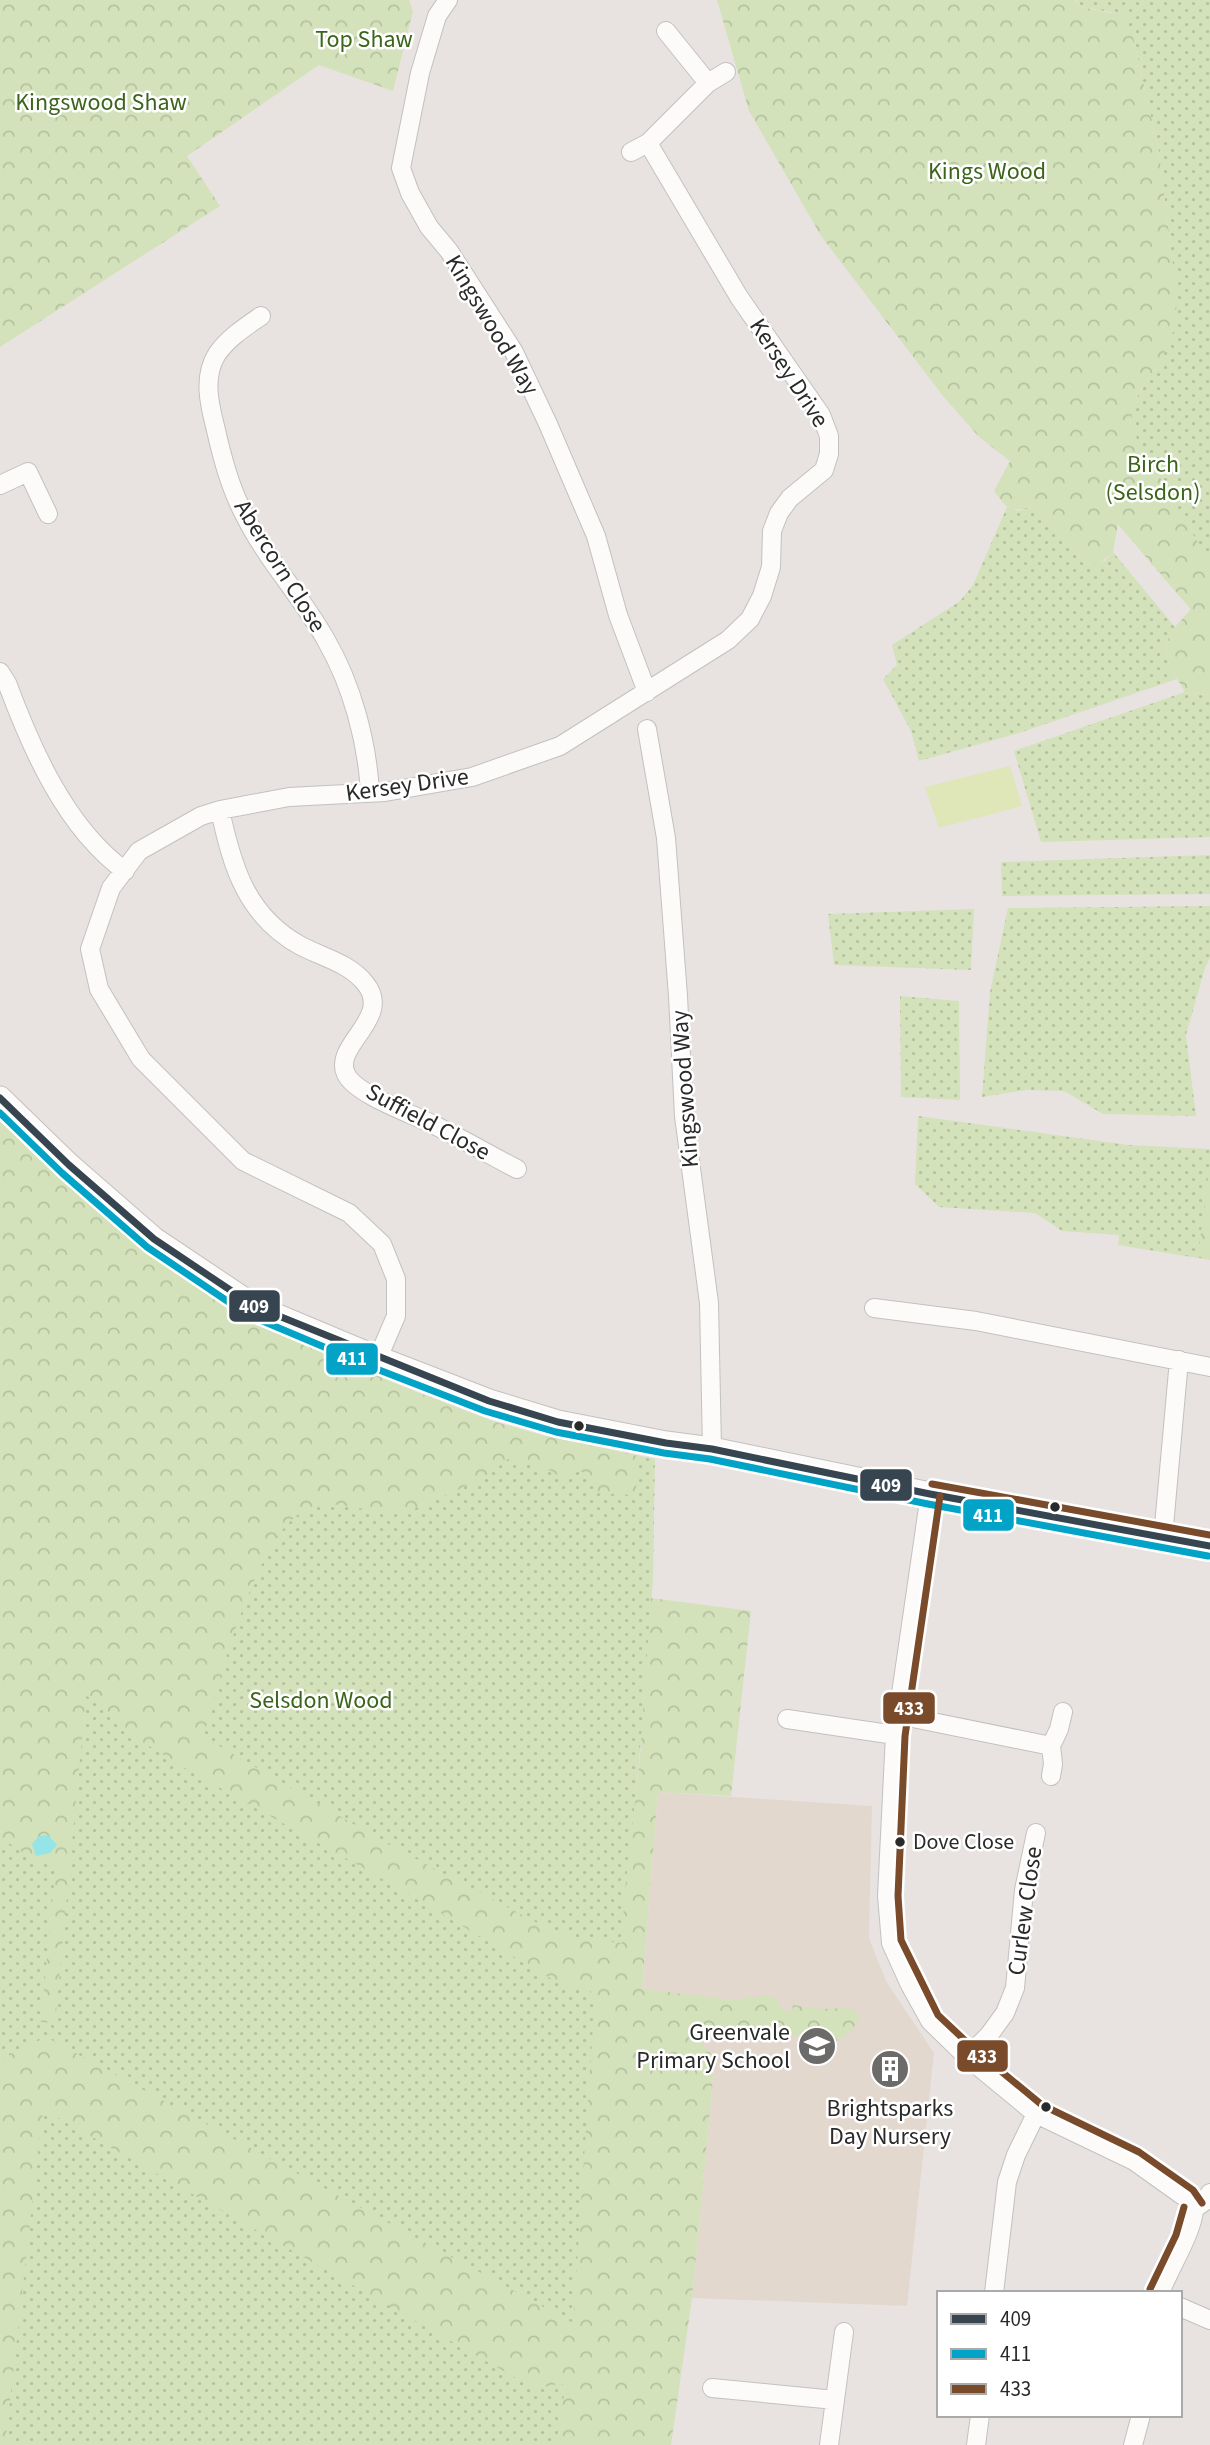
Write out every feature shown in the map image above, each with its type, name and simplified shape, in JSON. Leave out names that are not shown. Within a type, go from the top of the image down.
[{"type":"street","name":"Kingswood Way","points":[[448,0],[437,16],[426,52],[413,101],[401,168],[410,193],[429,227],[449,251],[514,352],[548,424],[596,536],[618,615],[647,692]]},
{"type":"street","points":[[666,31],[708,83]]},
{"type":"street","points":[[631,152],[648,143],[708,83],[726,72]]},
{"type":"street","name":"Kersey Drive","points":[[378,1358],[396,1317],[396,1279],[382,1244],[349,1213],[243,1161],[141,1059],[99,989],[90,949],[111,888],[139,851],[201,816],[289,797],[384,792],[472,778],[525,760],[560,746],[647,692],[728,640],[750,619],[769,578],[773,552],[772,531],[779,513],[790,498],[824,470],[829,454],[829,436],[821,415],[739,297],[648,143]]},
{"type":"street","name":"Abercorn Close","points":[[261,316],[239,331],[216,355],[207,384],[213,418],[225,468],[245,517],[326,640],[347,685],[368,765],[370,792]]},
{"type":"street","points":[[0,485],[28,472],[48,514]]},
{"type":"street","points":[[0,672],[57,792],[79,826],[106,858],[125,872]]},
{"type":"street","name":"Kingswood Way","points":[[647,729],[666,838],[684,1116],[709,1303],[712,1449]]},
{"type":"street","name":"Suffield Close","points":[[220,810],[233,865],[256,907],[284,934],[356,974],[369,989],[372,997],[370,1018],[353,1042],[344,1063],[350,1080],[374,1097],[517,1169]]},
{"type":"street","points":[[0,1098],[69,1166],[154,1239],[254,1306],[489,1401],[558,1422],[666,1444],[712,1449],[930,1494],[1210,1546]]},
{"type":"street","points":[[874,1308],[976,1321],[1210,1367]]},
{"type":"street","points":[[1163,1537],[1179,1360]]},
{"type":"street","points":[[930,1494],[895,1735],[887,1896],[891,1943],[930,2021],[967,2057],[1036,2114],[1134,2161],[1186,2198],[1194,2209],[1193,2222],[1170,2266],[1161,2291]]},
{"type":"street","points":[[1051,1776],[1054,1764],[1051,1746],[1063,1712]]},
{"type":"street","points":[[898,1715],[1051,1746]]},
{"type":"street","points":[[787,1719],[895,1735]]},
{"type":"street","name":"Curlew Close","points":[[967,2057],[989,2035],[1005,2013],[1015,1988],[1024,1890],[1036,1833]]},
{"type":"street","points":[[994,2291],[1007,2182],[1016,2155],[1036,2114]]},
{"type":"street","points":[[1194,2209],[1205,2202],[1210,2193]]},
{"type":"street","points":[[1182,2308],[1210,2320]]},
{"type":"street","points":[[830,2445],[844,2332]]},
{"type":"street","points":[[712,2388],[835,2400]]},
{"type":"street","points":[[976,2445],[980,2417]]},
{"type":"street","points":[[1133,2445],[1141,2417]]},
{"type":"shaded area","name":"Greenvale Primary School","points":[[658,1792],[872,1806],[869,1938],[886,1981],[934,2053],[907,2306],[692,2298],[715,2058],[642,1990]]},
{"type":"green space","name":"Kingswood Shaw","points":[[0,0],[409,0],[413,11],[393,91],[319,65],[187,156],[220,206],[0,347]]},
{"type":"green space","name":"Kings Wood","points":[[717,0],[1075,0],[1081,7],[1125,16],[1133,37],[1159,152],[1175,283],[1177,322],[1163,357],[1137,397],[1129,425],[1210,563],[1210,695],[1185,692],[1170,667],[1164,647],[1175,627],[1191,609],[1118,524],[1113,552],[1098,565],[1087,564],[1039,512],[1031,506],[1009,508],[994,491],[1010,461],[979,437],[943,396],[821,236],[749,111]]},
{"type":"green space","name":"Birch (Selsdon)","points":[[1076,0],[1210,0],[1210,632],[1069,467],[1129,425],[1137,397],[1163,357],[1175,283],[1159,152],[1133,37],[1111,12],[1081,7]]},
{"type":"green space","points":[[1031,506],[1087,564],[1105,561],[1113,552],[1175,627],[1164,647],[1177,679],[1022,732],[919,761],[911,731],[883,679],[897,665],[892,645],[960,601],[973,585],[1007,507],[1018,511]]},
{"type":"green space","points":[[1185,692],[1210,695],[1210,837],[1041,842],[1014,751]]},
{"type":"green space","points":[[1010,766],[1022,806],[939,828],[925,787]]},
{"type":"green space","points":[[1210,855],[1210,894],[1002,896],[1001,862]]},
{"type":"green space","points":[[1210,906],[1210,958],[1186,1035],[1196,1116],[1103,1114],[1064,1091],[1026,1090],[982,1097],[990,992],[1008,908]]},
{"type":"green space","points":[[974,909],[971,970],[834,965],[828,914]]},
{"type":"green space","points":[[900,996],[959,1001],[960,1100],[901,1097]]},
{"type":"green space","points":[[918,1116],[1128,1145],[1210,1149],[1210,1260],[1118,1245],[1119,1235],[1062,1231],[1035,1213],[939,1207],[915,1184]]},
{"type":"green space","name":"Selsdon Wood","points":[[0,1118],[150,1255],[185,1280],[266,1326],[406,1388],[492,1421],[541,1435],[655,1459],[653,1578],[644,1708],[575,2445],[0,2445]]},
{"type":"green space","points":[[0,1118],[150,1255],[185,1280],[266,1326],[406,1388],[492,1421],[541,1435],[638,1456],[636,1494],[633,1495],[594,1493],[595,1478],[587,1477],[587,1473],[571,1470],[562,1478],[549,1470],[508,1459],[473,1483],[409,1510],[391,1512],[328,1505],[314,1507],[299,1514],[274,1542],[247,1598],[202,1736],[386,1843],[543,1926],[580,1939],[622,1943],[624,1900],[640,1757],[651,1598],[751,1611],[731,1796],[658,1792],[642,1989],[734,2000],[767,1995],[775,1998],[784,2011],[792,2011],[793,2005],[822,2009],[848,2008],[857,2013],[859,2019],[848,2033],[834,2042],[792,2036],[782,2028],[763,2024],[754,2028],[717,2028],[698,2040],[715,2058],[692,2298],[671,2445],[558,2445],[558,2417],[566,2389],[562,2383],[535,2389],[43,2109],[5,2445],[0,2445],[0,2060],[46,2037],[573,2323],[594,2011],[589,1987],[567,1988],[374,1874],[188,1770],[133,1736],[86,1695],[55,2023],[41,2022],[56,1862],[38,1863],[0,1837]]},
{"type":"green space","points":[[1210,1161],[1210,1260],[1198,1256]]},
{"type":"water","points":[[48,1835],[57,1845],[50,1853],[36,1856],[32,1844],[39,1836]]},
{"type":"transit line","name":"409","points":[[0,1098],[69,1165],[154,1239],[254,1306],[489,1401],[558,1422],[712,1449],[930,1494],[1210,1546]]},
{"type":"transit line","name":"411","points":[[0,1113],[62,1173],[147,1247],[248,1315],[485,1411],[556,1432],[710,1459],[928,1504],[1208,1556]]},
{"type":"transit line","name":"433","points":[[932,1484],[1210,1535]]},
{"type":"transit line","name":"433","points":[[940,1496],[905,1736],[898,1896],[901,1940],[938,2015],[974,2049],[1042,2105],[1139,2152],[1193,2190],[1202,2203]]},
{"type":"transit line","name":"433","points":[[1150,2289],[1176,2235],[1184,2207]]},
{"type":"place","name":"Dove Close","points":[[900,1842]]},
{"type":"place","name":"Greenvale Primary School","points":[[817,2046]]},
{"type":"place","name":"Brightsparks Day Nursery","points":[[890,2069]]},
{"type":"park label","name":"Top Shaw","points":[[364,39]]}]
